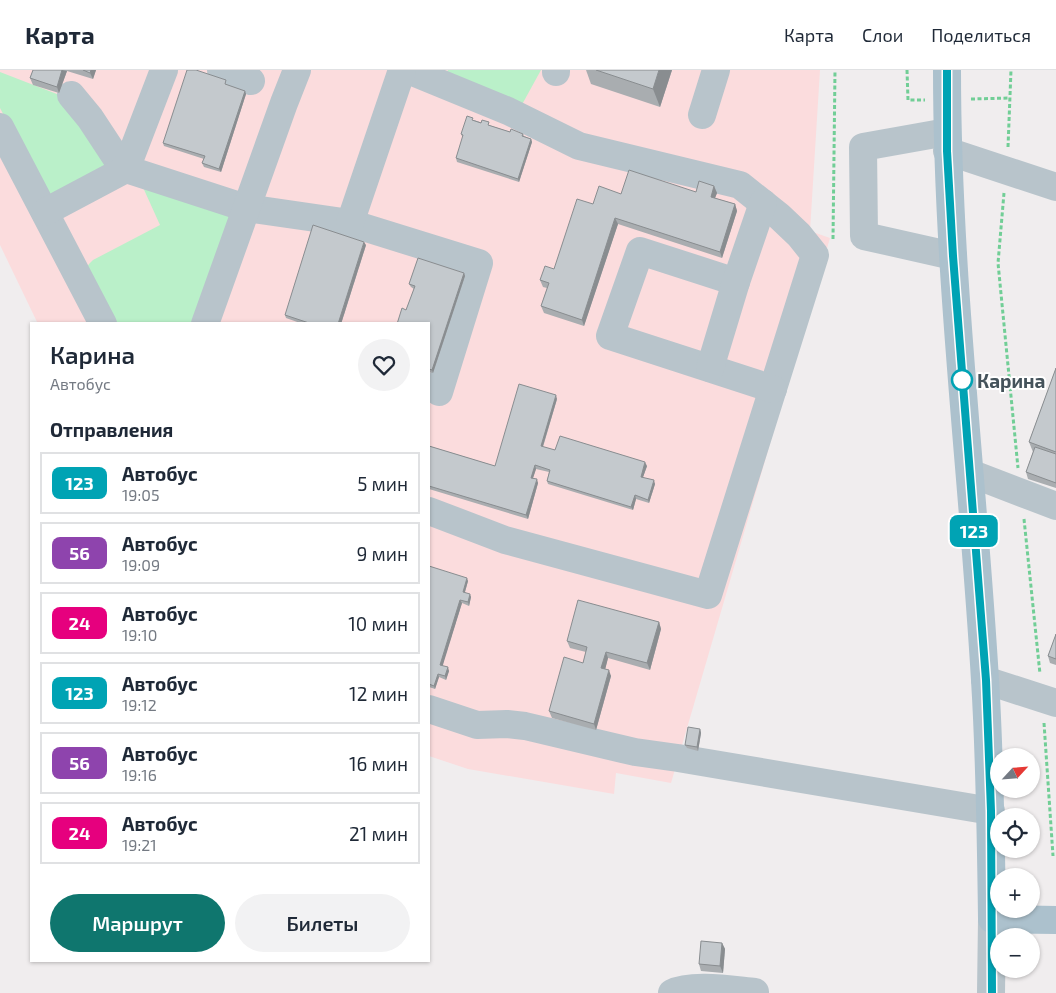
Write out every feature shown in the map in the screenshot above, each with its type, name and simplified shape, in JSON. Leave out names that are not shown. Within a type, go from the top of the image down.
[{"type":"main road","points":[[947,70],[947,141],[953,256],[986,680],[991,808]]},
{"type":"main road","points":[[991,858],[992,919],[1056,920]]},
{"type":"street","points":[[45,212],[126,169],[164,70]]},
{"type":"street","points":[[221,70],[251,81]]},
{"type":"street","points":[[206,322],[297,70]]},
{"type":"street","points":[[350,223],[402,70]]},
{"type":"street","points":[[408,70],[508,111],[579,146],[740,185],[779,216],[799,235],[815,255],[708,595],[504,540],[430,511]]},
{"type":"street","points":[[702,115],[716,70]]},
{"type":"street","points":[[72,95],[126,169],[246,208],[350,223],[480,263],[439,392]]},
{"type":"street","points":[[0,127],[102,322]]},
{"type":"street","points":[[953,256],[864,236],[863,147],[947,141],[1006,170],[1056,187]]},
{"type":"street","points":[[710,368],[736,282],[763,203]]},
{"type":"street","points":[[736,282],[640,251],[610,336],[773,388]]},
{"type":"street","points":[[970,473],[1056,506]]},
{"type":"street","points":[[986,680],[1049,701]]},
{"type":"street","points":[[430,708],[477,725],[507,724],[525,726],[635,752],[990,811]]},
{"type":"street","points":[[992,919],[992,993]]},
{"type":"street","points":[[672,993],[678,990],[693,988],[755,992]]},
{"type":"path","points":[[833,241],[835,70]]},
{"type":"path","points":[[1010,70],[1009,140],[998,263],[1021,493],[1049,701],[1053,856]]},
{"type":"shaded area","points":[[0,70],[820,70],[810,231],[830,238],[671,783],[616,773],[614,794],[468,769],[430,756],[430,322],[37,322],[0,245]]},
{"type":"green space","points":[[448,70],[541,70],[519,110],[447,72]]},
{"type":"green space","points":[[0,72],[62,96],[105,152],[105,171],[50,194],[42,188],[0,108]]},
{"type":"green space","points":[[141,183],[233,207],[199,322],[112,322],[86,269],[93,260],[160,225]]},
{"type":"building","points":[[33,70],[62,70],[57,87],[30,78]]},
{"type":"building","points":[[187,70],[196,70],[226,80],[225,84],[245,91],[219,169],[202,163],[205,156],[163,143]]},
{"type":"building","points":[[596,70],[659,70],[653,89]]},
{"type":"building","points":[[467,116],[481,123],[482,120],[489,122],[488,125],[510,132],[511,129],[531,139],[518,179],[456,158]]},
{"type":"building","points":[[629,170],[696,192],[699,181],[714,186],[711,197],[735,204],[720,252],[615,218],[582,320],[541,306],[549,283],[540,280],[545,266],[554,269],[577,199],[593,204],[599,186],[621,194]]},
{"type":"building","points":[[313,225],[364,242],[339,322],[306,322],[285,315]]},
{"type":"building","points":[[418,258],[464,273],[432,370],[430,369],[430,322],[398,322],[402,308],[406,310],[415,286],[409,284]]},
{"type":"building","points":[[1056,368],[1056,452],[1029,442]]},
{"type":"building","points":[[519,384],[556,395],[541,446],[555,450],[560,436],[645,462],[641,477],[654,480],[648,500],[635,495],[631,507],[547,481],[550,470],[535,465],[531,478],[537,479],[526,515],[430,486],[430,446],[495,466]]},
{"type":"building","points":[[1035,447],[1056,454],[1056,483],[1026,472]]},
{"type":"building","points":[[430,566],[467,578],[463,592],[470,594],[468,602],[460,600],[440,665],[448,667],[445,676],[438,674],[434,686],[430,684]]},
{"type":"building","points":[[578,600],[659,622],[647,663],[606,652],[601,668],[609,670],[594,724],[549,711],[564,657],[583,663],[587,647],[567,641]]},
{"type":"building","points":[[1056,634],[1056,659],[1048,656]]},
{"type":"building","points":[[688,727],[700,729],[697,747],[685,745]]},
{"type":"building","points":[[701,941],[722,943],[720,966],[699,964]]},
{"type":"bus line","name":"123","points":[[947,70],[947,151],[953,256],[986,680],[991,811],[992,993]]},
{"type":"place","name":"Карина","points":[[962,380]]}]
